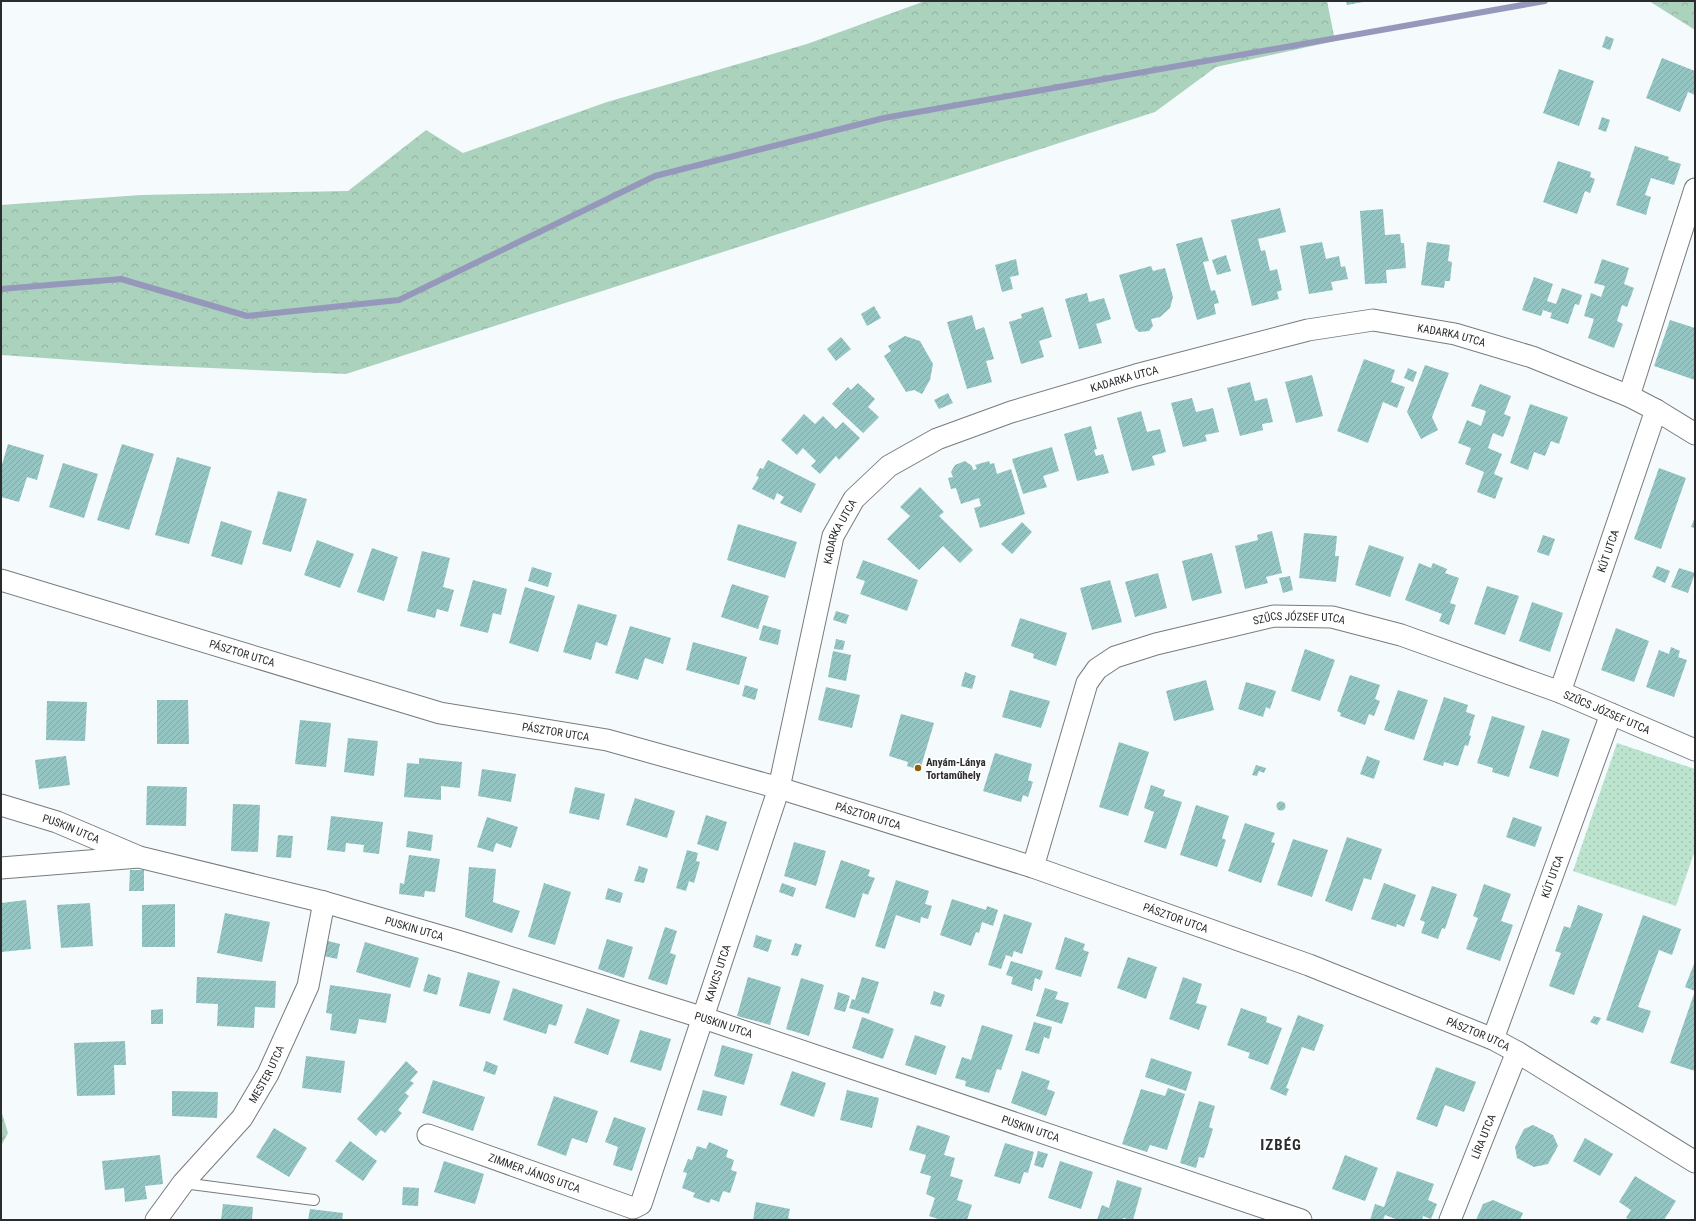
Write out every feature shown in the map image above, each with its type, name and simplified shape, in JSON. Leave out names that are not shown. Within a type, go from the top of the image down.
[{"type":"street","points":[[1629,396],[1695,189]]},
{"type":"street","name":"KADARKA UTCA","points":[[779,788],[833,536],[854,499],[889,466],[937,438],[1012,412],[1136,374],[1308,330],[1373,320],[1455,334],[1532,357],[1629,396],[1656,410],[1695,434]]},
{"type":"street","name":"KÚT UTCA","points":[[1560,692],[1656,410]]},
{"type":"street","name":"PÁSZTOR UTCA","points":[[1,580],[440,713],[607,740],[779,788],[1032,867],[1309,966],[1493,1039],[1517,1052],[1695,1162]]},
{"type":"street","name":"SZŰCS JÓZSEF UTCA","points":[[1032,867],[1087,683],[1097,669],[1115,657],[1156,644],[1274,616],[1332,617],[1401,635],[1560,692],[1695,750]]},
{"type":"street","name":"KÚT UTCA","points":[[1493,1039],[1611,714]]},
{"type":"street","name":"KAVICS UTCA","points":[[641,1204],[704,1018],[779,788]]},
{"type":"street","name":"PUSKIN UTCA","points":[[1,805],[57,822],[139,857],[324,902],[461,942],[704,1018],[1301,1220]]},
{"type":"street","name":"PUSKIN UTCA","points":[[1,868],[139,857]]},
{"type":"street","name":"MESTER UTCA","points":[[156,1220],[183,1183],[242,1118],[268,1074],[308,986],[324,902]]},
{"type":"street","name":"LÍRA UTCA","points":[[1450,1220],[1517,1052]]},
{"type":"street","name":"ZIMMER JÁNOS UTCA","points":[[428,1135],[633,1208],[641,1204]]},
{"type":"lane","points":[[183,1183],[314,1200]]},
{"type":"green space","points":[[925,1],[1327,1],[1335,41],[1216,67],[1155,112],[346,374],[144,365],[1,355],[1,205],[141,195],[348,191],[426,130],[463,153],[607,102],[807,44]]},
{"type":"green space","points":[[1649,1],[1695,1],[1695,30]]},
{"type":"green space","points":[[1617,743],[1695,769],[1695,850],[1676,906],[1573,871]]},
{"type":"green space","points":[[1,1110],[8,1133],[1,1146]]},
{"type":"building","points":[[1346,1],[1363,1],[1363,2],[1347,5]]},
{"type":"building","points":[[1606,36],[1614,39],[1610,50],[1602,47]]},
{"type":"building","points":[[1662,58],[1695,71],[1695,95],[1688,92],[1680,112],[1646,98]]},
{"type":"building","points":[[1559,69],[1594,81],[1579,126],[1543,113]]},
{"type":"building","points":[[1602,117],[1610,120],[1606,132],[1598,129]]},
{"type":"building","points":[[1635,146],[1669,157],[1668,160],[1681,164],[1674,185],[1651,178],[1645,195],[1651,197],[1646,215],[1616,205]]},
{"type":"building","points":[[1558,161],[1591,172],[1590,177],[1595,179],[1590,193],[1585,191],[1577,214],[1543,202]]},
{"type":"building","points":[[1280,208],[1286,232],[1258,239],[1261,251],[1265,250],[1270,271],[1277,269],[1282,290],[1277,292],[1279,299],[1252,306],[1231,220]]},
{"type":"building","points":[[1383,209],[1385,235],[1400,234],[1401,243],[1404,243],[1406,268],[1386,270],[1387,283],[1365,284],[1360,211]]},
{"type":"building","points":[[1202,237],[1209,261],[1203,262],[1211,291],[1215,290],[1219,303],[1214,304],[1216,314],[1197,320],[1176,244]]},
{"type":"building","points":[[1322,242],[1326,259],[1339,256],[1341,267],[1345,266],[1348,279],[1331,282],[1333,290],[1309,294],[1300,246]]},
{"type":"building","points":[[1427,242],[1450,245],[1448,261],[1452,262],[1450,281],[1445,281],[1444,288],[1421,285]]},
{"type":"building","points":[[1226,255],[1231,271],[1217,275],[1212,260]]},
{"type":"building","points":[[1016,259],[1019,275],[1010,277],[1013,289],[1002,292],[995,265]]},
{"type":"building","points":[[1602,259],[1629,268],[1624,284],[1634,288],[1627,307],[1622,305],[1617,321],[1623,324],[1614,348],[1588,338],[1594,319],[1584,316],[1591,293],[1601,297],[1605,286],[1594,283]]},
{"type":"building","points":[[1151,266],[1153,271],[1165,268],[1173,297],[1170,308],[1160,317],[1151,319],[1153,326],[1149,331],[1139,332],[1135,328],[1119,275]]},
{"type":"building","points":[[1534,277],[1553,284],[1547,301],[1556,304],[1562,288],[1582,295],[1579,305],[1575,304],[1568,324],[1550,318],[1552,313],[1543,310],[1541,316],[1522,310]]},
{"type":"building","points":[[1087,293],[1089,302],[1104,298],[1111,319],[1096,324],[1102,343],[1079,349],[1065,299]]},
{"type":"building","points":[[874,306],[881,318],[867,326],[861,314]]},
{"type":"building","points":[[1043,307],[1052,337],[1039,341],[1044,357],[1021,364],[1009,322],[1022,318],[1021,314]]},
{"type":"building","points":[[972,315],[976,330],[984,327],[994,359],[986,361],[992,382],[967,389],[947,322]]},
{"type":"building","points":[[1670,320],[1695,328],[1695,380],[1654,366]]},
{"type":"building","points":[[905,336],[920,341],[933,364],[930,380],[922,394],[914,390],[906,392],[884,356],[891,351],[888,346]]},
{"type":"building","points":[[841,337],[851,349],[836,361],[827,349]]},
{"type":"building","points":[[1364,359],[1395,370],[1391,382],[1405,387],[1397,408],[1383,402],[1368,443],[1337,431]]},
{"type":"building","points":[[1425,365],[1449,373],[1432,417],[1438,430],[1421,439],[1407,412]]},
{"type":"building","points":[[1408,368],[1417,372],[1413,382],[1404,378]]},
{"type":"building","points":[[1312,375],[1323,416],[1296,423],[1285,382]]},
{"type":"building","points":[[1250,382],[1255,401],[1267,398],[1273,422],[1262,424],[1263,430],[1240,436],[1227,388]]},
{"type":"building","points":[[858,383],[875,399],[868,407],[879,417],[863,433],[832,404],[848,387],[851,390]]},
{"type":"building","points":[[1480,384],[1511,396],[1504,414],[1511,417],[1503,437],[1493,433],[1488,448],[1502,454],[1494,474],[1503,478],[1495,499],[1477,492],[1484,472],[1465,464],[1471,448],[1458,443],[1467,420],[1481,426],[1486,411],[1471,406]]},
{"type":"building","points":[[948,393],[953,403],[939,409],[934,400]]},
{"type":"building","points":[[1192,398],[1196,412],[1213,408],[1219,432],[1205,435],[1207,441],[1183,447],[1171,403]]},
{"type":"building","points":[[1530,404],[1568,417],[1559,444],[1551,441],[1545,456],[1534,452],[1528,470],[1510,463]]},
{"type":"building","points":[[1141,411],[1147,432],[1160,429],[1166,452],[1152,456],[1155,465],[1132,471],[1117,418]]},
{"type":"building","points":[[804,414],[815,424],[823,416],[836,429],[843,422],[860,438],[839,460],[836,456],[820,474],[811,466],[816,461],[803,448],[797,455],[781,440]]},
{"type":"building","points":[[1091,426],[1097,449],[1094,450],[1096,456],[1103,454],[1109,473],[1077,481],[1064,434]]},
{"type":"building","points":[[8,444],[44,455],[37,480],[27,477],[19,502],[1,497],[1,468]]},
{"type":"building","points":[[122,444],[154,454],[129,530],[97,520]]},
{"type":"building","points":[[1052,447],[1059,471],[1043,476],[1047,487],[1023,494],[1012,459]]},
{"type":"building","points":[[177,457],[211,467],[189,544],[155,535]]},
{"type":"building","points":[[768,460],[816,484],[801,513],[780,503],[784,497],[777,493],[774,500],[752,489],[759,477],[756,476],[760,468],[763,469]]},
{"type":"building","points":[[965,461],[972,466],[973,470],[977,469],[975,465],[989,461],[990,464],[994,463],[997,474],[1011,469],[1025,514],[980,528],[974,508],[981,506],[979,498],[961,504],[956,488],[951,489],[948,478],[953,477],[951,472],[955,465]]},
{"type":"building","points":[[63,463],[98,474],[84,518],[49,507]]},
{"type":"building","points":[[1659,468],[1686,478],[1661,549],[1634,539]]},
{"type":"building","points":[[920,487],[944,512],[939,516],[973,550],[960,563],[943,546],[919,570],[887,539],[910,516],[900,507]]},
{"type":"building","points":[[278,491],[307,499],[291,552],[262,544]]},
{"type":"building","points":[[1695,517],[1695,528],[1691,527]]},
{"type":"building","points":[[221,521],[252,531],[242,565],[211,556]]},
{"type":"building","points":[[1022,522],[1032,532],[1012,554],[1001,544]]},
{"type":"building","points":[[738,524],[797,542],[785,578],[727,560]]},
{"type":"building","points":[[1272,531],[1282,573],[1266,577],[1268,583],[1245,589],[1235,546],[1258,540],[1257,535]]},
{"type":"building","points":[[1304,533],[1337,536],[1335,556],[1339,556],[1336,582],[1299,578]]},
{"type":"building","points":[[1543,535],[1555,539],[1549,556],[1537,552]]},
{"type":"building","points":[[317,540],[354,554],[340,588],[304,575]]},
{"type":"building","points":[[1369,545],[1404,557],[1390,597],[1355,585]]},
{"type":"building","points":[[372,548],[398,557],[384,601],[357,592]]},
{"type":"building","points":[[422,551],[450,558],[443,587],[454,590],[448,612],[437,609],[435,618],[407,611]]},
{"type":"building","points":[[1212,553],[1222,593],[1192,601],[1182,561]]},
{"type":"building","points":[[863,560],[918,580],[907,611],[860,594],[865,581],[856,578]]},
{"type":"building","points":[[1419,563],[1431,568],[1433,563],[1447,569],[1445,573],[1459,578],[1450,603],[1456,605],[1449,625],[1439,621],[1442,614],[1405,600]]},
{"type":"building","points":[[1657,566],[1670,571],[1665,583],[1652,577]]},
{"type":"building","points":[[532,567],[552,573],[548,587],[528,581]]},
{"type":"building","points":[[1679,568],[1695,573],[1688,593],[1671,587]]},
{"type":"building","points":[[1158,573],[1167,608],[1135,617],[1125,582]]},
{"type":"building","points":[[1290,576],[1293,590],[1283,593],[1279,578]]},
{"type":"building","points":[[473,580],[507,589],[501,615],[493,613],[488,633],[460,626]]},
{"type":"building","points":[[1110,580],[1122,622],[1092,630],[1080,588]]},
{"type":"building","points":[[732,584],[769,596],[758,629],[721,617]]},
{"type":"building","points":[[1487,586],[1519,596],[1505,635],[1474,624]]},
{"type":"building","points":[[525,587],[555,596],[538,652],[509,643]]},
{"type":"building","points":[[1532,602],[1563,613],[1550,652],[1519,641]]},
{"type":"building","points":[[578,604],[617,615],[607,646],[596,642],[591,660],[563,652]]},
{"type":"building","points":[[836,611],[849,615],[846,624],[833,620]]},
{"type":"building","points":[[1020,618],[1067,633],[1056,666],[1033,658],[1034,654],[1011,646]]},
{"type":"building","points":[[763,625],[781,630],[778,645],[759,640]]},
{"type":"building","points":[[630,626],[671,638],[663,664],[645,658],[638,680],[615,673]]},
{"type":"building","points":[[1616,628],[1649,641],[1634,682],[1601,670]]},
{"type":"building","points":[[836,639],[845,641],[843,650],[834,649]]},
{"type":"building","points":[[693,642],[747,657],[739,685],[686,670]]},
{"type":"building","points":[[1671,647],[1680,651],[1678,657],[1687,660],[1674,697],[1646,687],[1659,650],[1669,654]]},
{"type":"building","points":[[1305,649],[1335,660],[1320,701],[1291,691]]},
{"type":"building","points":[[833,651],[851,655],[846,681],[828,677]]},
{"type":"building","points":[[965,672],[976,676],[972,689],[961,686]]},
{"type":"building","points":[[1350,675],[1380,685],[1375,699],[1380,701],[1374,716],[1369,714],[1365,725],[1340,716],[1341,713],[1337,711]]},
{"type":"building","points":[[1206,680],[1214,710],[1174,721],[1166,691]]},
{"type":"building","points":[[1246,682],[1276,691],[1270,709],[1266,707],[1263,717],[1238,709]]},
{"type":"building","points":[[745,685],[758,689],[755,700],[742,696]]},
{"type":"building","points":[[826,687],[860,695],[852,728],[818,720]]},
{"type":"building","points":[[1010,690],[1050,701],[1041,728],[1002,717]]},
{"type":"building","points":[[1398,690],[1428,700],[1414,740],[1384,730]]},
{"type":"building","points":[[1444,697],[1468,705],[1466,712],[1475,715],[1469,735],[1471,736],[1468,746],[1465,745],[1458,766],[1444,762],[1443,766],[1423,760]]},
{"type":"building","points":[[157,700],[188,700],[189,744],[157,744]]},
{"type":"building","points":[[47,701],[87,702],[85,741],[46,740]]},
{"type":"building","points":[[901,714],[934,723],[920,770],[907,766],[908,762],[889,756]]},
{"type":"building","points":[[1492,716],[1525,726],[1509,777],[1492,772],[1493,768],[1477,763]]},
{"type":"building","points":[[300,720],[331,723],[326,767],[295,764]]},
{"type":"building","points":[[1542,730],[1570,739],[1558,777],[1529,768]]},
{"type":"building","points":[[348,738],[378,741],[374,776],[344,772]]},
{"type":"building","points":[[1119,742],[1149,752],[1128,816],[1099,807]]},
{"type":"building","points":[[995,753],[1032,764],[1028,780],[1033,782],[1028,797],[1023,795],[1021,802],[983,791]]},
{"type":"building","points":[[66,756],[70,785],[39,789],[35,760]]},
{"type":"building","points":[[1367,756],[1380,761],[1374,779],[1360,774]]},
{"type":"building","points":[[419,758],[462,762],[460,788],[441,786],[441,800],[404,797],[407,763],[419,764]]},
{"type":"building","points":[[1256,765],[1266,768],[1264,773],[1259,771],[1257,776],[1252,775]]},
{"type":"building","points":[[482,769],[516,774],[511,802],[478,796]]},
{"type":"building","points":[[1151,785],[1165,790],[1163,796],[1182,802],[1166,849],[1144,842],[1154,812],[1144,808]]},
{"type":"building","points":[[147,786],[187,787],[186,826],[146,825]]},
{"type":"building","points":[[575,787],[605,794],[599,820],[569,813]]},
{"type":"building","points":[[635,798],[675,811],[667,838],[626,825]]},
{"type":"building","points":[[1281,801],[1286,806],[1281,811],[1276,806]]},
{"type":"building","points":[[233,804],[260,805],[258,852],[231,851]]},
{"type":"building","points":[[1196,805],[1229,816],[1222,838],[1226,840],[1217,867],[1180,855]]},
{"type":"building","points":[[706,815],[727,822],[718,851],[697,844]]},
{"type":"building","points":[[331,816],[383,822],[379,854],[363,852],[364,845],[346,843],[345,852],[327,850]]},
{"type":"building","points":[[487,817],[518,827],[511,848],[496,843],[493,852],[477,847]]},
{"type":"building","points":[[1513,817],[1542,827],[1535,847],[1506,837]]},
{"type":"building","points":[[1245,823],[1275,833],[1271,842],[1275,843],[1261,883],[1228,871]]},
{"type":"building","points":[[408,831],[433,835],[431,851],[406,847]]},
{"type":"building","points":[[278,835],[293,836],[291,858],[276,857]]},
{"type":"building","points":[[1347,837],[1382,849],[1371,880],[1364,878],[1352,911],[1325,901]]},
{"type":"building","points":[[1293,839],[1328,850],[1312,897],[1277,885]]},
{"type":"building","points":[[794,842],[826,851],[816,886],[784,876]]},
{"type":"building","points":[[687,850],[698,853],[696,861],[700,862],[694,883],[689,881],[686,891],[676,888]]},
{"type":"building","points":[[409,855],[440,859],[435,892],[425,891],[424,897],[399,894],[400,883],[404,884]]},
{"type":"building","points":[[841,860],[870,870],[868,876],[875,878],[868,895],[863,893],[855,918],[825,908]]},
{"type":"building","points":[[639,866],[648,869],[644,883],[634,881]]},
{"type":"building","points":[[469,867],[496,869],[493,902],[520,911],[512,933],[465,917]]},
{"type":"building","points":[[130,870],[144,870],[144,891],[129,891]]},
{"type":"building","points":[[896,880],[929,891],[925,904],[932,906],[928,919],[921,917],[920,923],[896,915],[885,949],[875,946]]},
{"type":"building","points":[[544,883],[571,892],[555,945],[528,937]]},
{"type":"building","points":[[782,883],[796,888],[793,897],[779,892]]},
{"type":"building","points":[[1384,883],[1416,895],[1404,927],[1397,924],[1396,927],[1371,919]]},
{"type":"building","points":[[1484,884],[1511,894],[1501,921],[1513,925],[1500,961],[1466,949],[1478,918],[1473,916]]},
{"type":"building","points":[[1432,886],[1457,894],[1445,929],[1442,928],[1438,939],[1421,933],[1425,922],[1420,920]]},
{"type":"building","points":[[608,888],[623,893],[620,903],[605,899]]},
{"type":"building","points":[[952,899],[986,910],[987,906],[998,910],[993,926],[982,922],[979,933],[976,932],[971,946],[940,935]]},
{"type":"building","points":[[26,900],[31,949],[1,952],[1,903]]},
{"type":"building","points":[[90,903],[93,946],[61,948],[57,905]]},
{"type":"building","points":[[175,904],[175,947],[142,947],[142,905]]},
{"type":"building","points":[[1578,905],[1603,914],[1574,995],[1549,986],[1561,953],[1555,951],[1564,926],[1570,928]]},
{"type":"building","points":[[225,913],[270,922],[262,962],[217,953]]},
{"type":"building","points":[[1004,914],[1032,923],[1022,954],[1014,951],[1012,957],[1006,955],[1001,969],[988,965]]},
{"type":"building","points":[[1643,915],[1681,929],[1672,955],[1659,950],[1638,1007],[1651,1011],[1643,1033],[1606,1020]]},
{"type":"building","points":[[665,927],[677,931],[670,953],[676,955],[667,985],[648,979]]},
{"type":"building","points":[[756,935],[772,940],[768,952],[753,947]]},
{"type":"building","points":[[1065,937],[1085,944],[1083,950],[1089,952],[1081,977],[1055,969]]},
{"type":"building","points":[[607,939],[633,947],[624,978],[598,969]]},
{"type":"building","points":[[328,941],[340,944],[337,959],[324,956]]},
{"type":"building","points":[[365,942],[419,958],[410,988],[356,972]]},
{"type":"building","points":[[795,943],[802,945],[798,956],[791,955]]},
{"type":"building","points":[[1128,957],[1157,967],[1146,999],[1117,988]]},
{"type":"building","points":[[1011,961],[1043,971],[1040,980],[1035,978],[1032,991],[1011,984],[1013,977],[1006,975]]},
{"type":"building","points":[[1695,964],[1695,991],[1685,987]]},
{"type":"building","points":[[468,972],[500,981],[490,1014],[459,1006]]},
{"type":"building","points":[[428,974],[441,978],[437,995],[423,991]]},
{"type":"building","points":[[197,977],[276,981],[275,1008],[255,1007],[254,1028],[217,1026],[218,1004],[196,1003]]},
{"type":"building","points":[[748,977],[781,987],[770,1025],[737,1016]]},
{"type":"building","points":[[862,977],[879,982],[869,1014],[849,1008],[852,999],[855,1000]]},
{"type":"building","points":[[1183,977],[1202,984],[1196,1003],[1207,1006],[1199,1030],[1169,1019]]},
{"type":"building","points":[[801,978],[824,985],[809,1036],[786,1029]]},
{"type":"building","points":[[330,985],[391,994],[386,1023],[359,1019],[356,1034],[330,1030],[332,1014],[326,1013]]},
{"type":"building","points":[[513,988],[563,1005],[556,1026],[549,1024],[546,1034],[503,1020]]},
{"type":"building","points":[[1045,988],[1058,992],[1055,999],[1069,1003],[1062,1024],[1036,1016]]},
{"type":"building","points":[[934,991],[945,995],[941,1007],[930,1004]]},
{"type":"building","points":[[1695,991],[1695,1071],[1670,1063]]},
{"type":"building","points":[[838,992],[850,996],[845,1012],[834,1009]]},
{"type":"building","points":[[587,1008],[620,1020],[608,1055],[574,1043]]},
{"type":"building","points":[[1241,1008],[1267,1017],[1266,1022],[1282,1028],[1268,1065],[1248,1058],[1250,1053],[1227,1045]]},
{"type":"building","points":[[163,1009],[163,1024],[151,1024],[151,1010]]},
{"type":"building","points":[[1298,1015],[1324,1025],[1314,1051],[1302,1047],[1286,1088],[1289,1089],[1286,1096],[1270,1089]]},
{"type":"building","points":[[1594,1016],[1601,1018],[1597,1025],[1590,1022]]},
{"type":"building","points":[[862,1017],[894,1029],[883,1059],[852,1048]]},
{"type":"building","points":[[1034,1022],[1052,1027],[1049,1039],[1044,1037],[1039,1054],[1025,1050]]},
{"type":"building","points":[[982,1025],[1013,1035],[1001,1070],[997,1069],[989,1093],[965,1086],[966,1081],[955,1078],[962,1057],[971,1060]]},
{"type":"building","points":[[640,1030],[671,1039],[661,1071],[630,1062]]},
{"type":"building","points":[[915,1035],[946,1046],[936,1075],[905,1065]]},
{"type":"building","points":[[125,1041],[126,1065],[114,1065],[115,1095],[77,1096],[74,1043]]},
{"type":"building","points":[[722,1045],[753,1054],[744,1085],[714,1076]]},
{"type":"building","points":[[306,1056],[345,1061],[341,1093],[302,1088]]},
{"type":"building","points":[[1151,1058],[1192,1072],[1186,1091],[1145,1077]]},
{"type":"building","points":[[406,1061],[418,1072],[410,1081],[414,1083],[405,1093],[409,1096],[398,1110],[402,1113],[385,1133],[381,1130],[376,1136],[357,1119]]},
{"type":"building","points":[[486,1061],[498,1066],[495,1075],[483,1071]]},
{"type":"building","points":[[1436,1067],[1476,1082],[1464,1112],[1445,1105],[1437,1127],[1416,1119]]},
{"type":"building","points":[[792,1071],[826,1083],[814,1117],[780,1105]]},
{"type":"building","points":[[1022,1071],[1050,1081],[1047,1089],[1055,1092],[1046,1116],[1011,1103]]},
{"type":"building","points":[[433,1080],[485,1097],[473,1131],[422,1113]]},
{"type":"building","points":[[1168,1088],[1185,1094],[1167,1150],[1150,1145],[1147,1152],[1122,1144],[1141,1089],[1165,1096]]},
{"type":"building","points":[[703,1090],[727,1096],[722,1116],[697,1110]]},
{"type":"building","points":[[847,1090],[879,1098],[872,1128],[840,1120]]},
{"type":"building","points":[[172,1091],[218,1092],[217,1118],[172,1116]]},
{"type":"building","points":[[554,1096],[598,1111],[587,1143],[572,1138],[566,1156],[537,1145]]},
{"type":"building","points":[[1199,1101],[1215,1106],[1209,1127],[1213,1129],[1204,1158],[1199,1157],[1196,1168],[1180,1163]]},
{"type":"building","points":[[614,1117],[646,1128],[632,1171],[613,1165],[618,1147],[605,1142]]},
{"type":"building","points":[[917,1125],[950,1136],[944,1155],[955,1158],[950,1176],[963,1180],[957,1200],[972,1205],[967,1220],[941,1220],[929,1216],[935,1198],[926,1194],[931,1176],[920,1173],[926,1155],[909,1150]]},
{"type":"building","points":[[1533,1125],[1553,1135],[1558,1146],[1548,1164],[1534,1167],[1517,1158],[1515,1147],[1524,1129]]},
{"type":"building","points":[[274,1128],[307,1148],[289,1177],[256,1157]]},
{"type":"building","points":[[1585,1138],[1613,1154],[1600,1176],[1573,1161]]},
{"type":"building","points":[[350,1141],[377,1161],[363,1181],[335,1161]]},
{"type":"building","points":[[709,1142],[728,1150],[726,1157],[734,1160],[731,1170],[737,1172],[730,1193],[723,1191],[719,1202],[711,1199],[709,1203],[693,1197],[695,1193],[682,1188],[687,1173],[683,1172],[688,1159],[692,1160],[697,1146],[706,1149]]},
{"type":"building","points":[[1005,1143],[1034,1152],[1028,1173],[1024,1172],[1020,1184],[994,1176]]},
{"type":"building","points":[[1038,1151],[1048,1154],[1043,1168],[1034,1165]]},
{"type":"building","points":[[160,1155],[163,1184],[145,1186],[147,1199],[125,1202],[124,1188],[105,1190],[102,1161]]},
{"type":"building","points":[[1345,1155],[1378,1168],[1365,1201],[1332,1189]]},
{"type":"building","points":[[444,1161],[484,1174],[475,1204],[434,1192]]},
{"type":"building","points":[[1060,1161],[1093,1172],[1081,1209],[1048,1198]]},
{"type":"building","points":[[1397,1171],[1434,1184],[1428,1200],[1437,1204],[1431,1219],[1423,1216],[1422,1220],[1398,1220],[1385,1215],[1383,1220],[1370,1220],[1375,1204],[1384,1207]]},
{"type":"building","points":[[1635,1176],[1676,1201],[1664,1220],[1630,1220],[1626,1218],[1631,1210],[1619,1202]]},
{"type":"building","points":[[1117,1180],[1142,1188],[1133,1220],[1123,1218],[1122,1220],[1097,1220],[1102,1205],[1109,1208]]},
{"type":"building","points":[[403,1187],[419,1188],[418,1206],[402,1205]]},
{"type":"building","points":[[1493,1200],[1523,1213],[1520,1220],[1476,1220],[1483,1204]]},
{"type":"building","points":[[756,1202],[790,1209],[788,1218],[793,1220],[753,1220]]},
{"type":"building","points":[[223,1204],[253,1207],[252,1220],[221,1220]]},
{"type":"building","points":[[310,1209],[343,1213],[342,1220],[308,1220]]},
{"type":"waterway","points":[[1,289],[121,279],[247,316],[399,300],[655,176],[884,118],[1545,1]]},
{"type":"place","name":"Anyám-Lánya Tortaműhely","points":[[918,768]]},
{"type":"district","name":"IZBÉG","points":[[1281,1145]]}]
